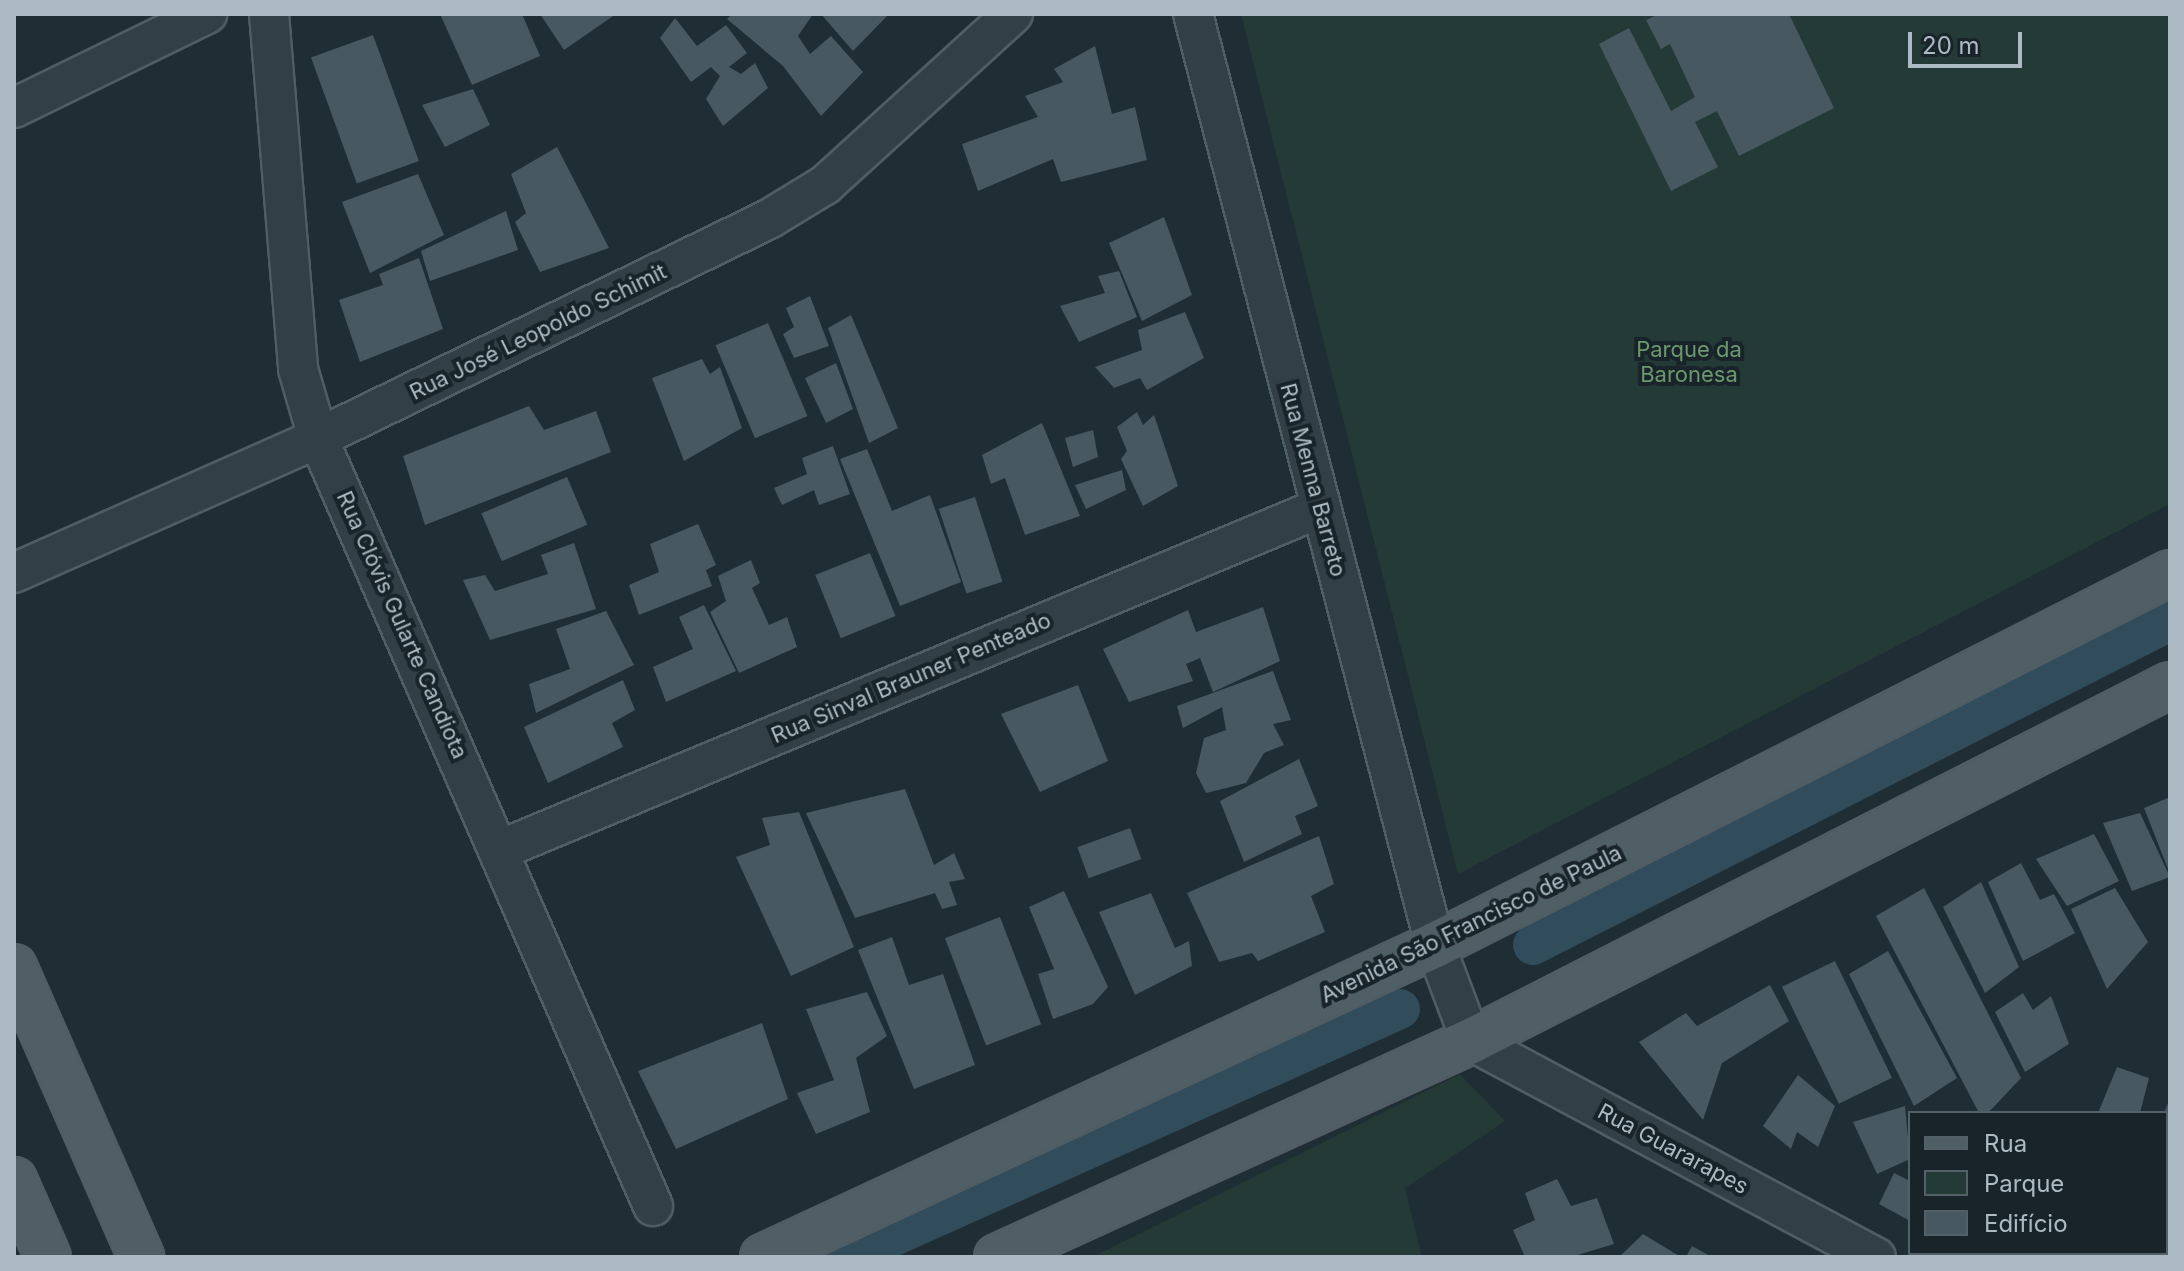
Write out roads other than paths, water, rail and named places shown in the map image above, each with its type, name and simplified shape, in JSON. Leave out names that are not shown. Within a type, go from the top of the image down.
[{"type":"main road","name":"Avenida São Francisco de Paula","points":[[763,1257],[1435,945],[2170,573]]},
{"type":"main road","points":[[997,1257],[1471,1041],[2170,685]]},
{"type":"main road","points":[[14,967],[141,1257]]},
{"type":"main road","points":[[14,1180],[48,1257]]},
{"type":"street","points":[[14,108],[207,14]]},
{"type":"street","name":"Rua Clóvis Gularte Candiota","points":[[269,14],[298,369],[318,438],[502,849],[653,1206]]},
{"type":"street","name":"Rua José Leopoldo Schimit","points":[[14,573],[318,438],[791,206],[825,185],[1013,14]]},
{"type":"street","name":"Rua Menna Barreto","points":[[1193,14],[1435,945],[1471,1041]]},
{"type":"street","name":"Rua Sinval Brauner Penteado","points":[[502,849],[1320,508]]},
{"type":"street","name":"Rua Guararapes","points":[[1471,1041],[1876,1257]]},
{"type":"waterway","points":[[1533,945],[2170,621]]},
{"type":"waterway","points":[[847,1257],[1400,1009]]},
{"type":"park label","name":"Parque da Baronesa","points":[[1689,362]]}]
